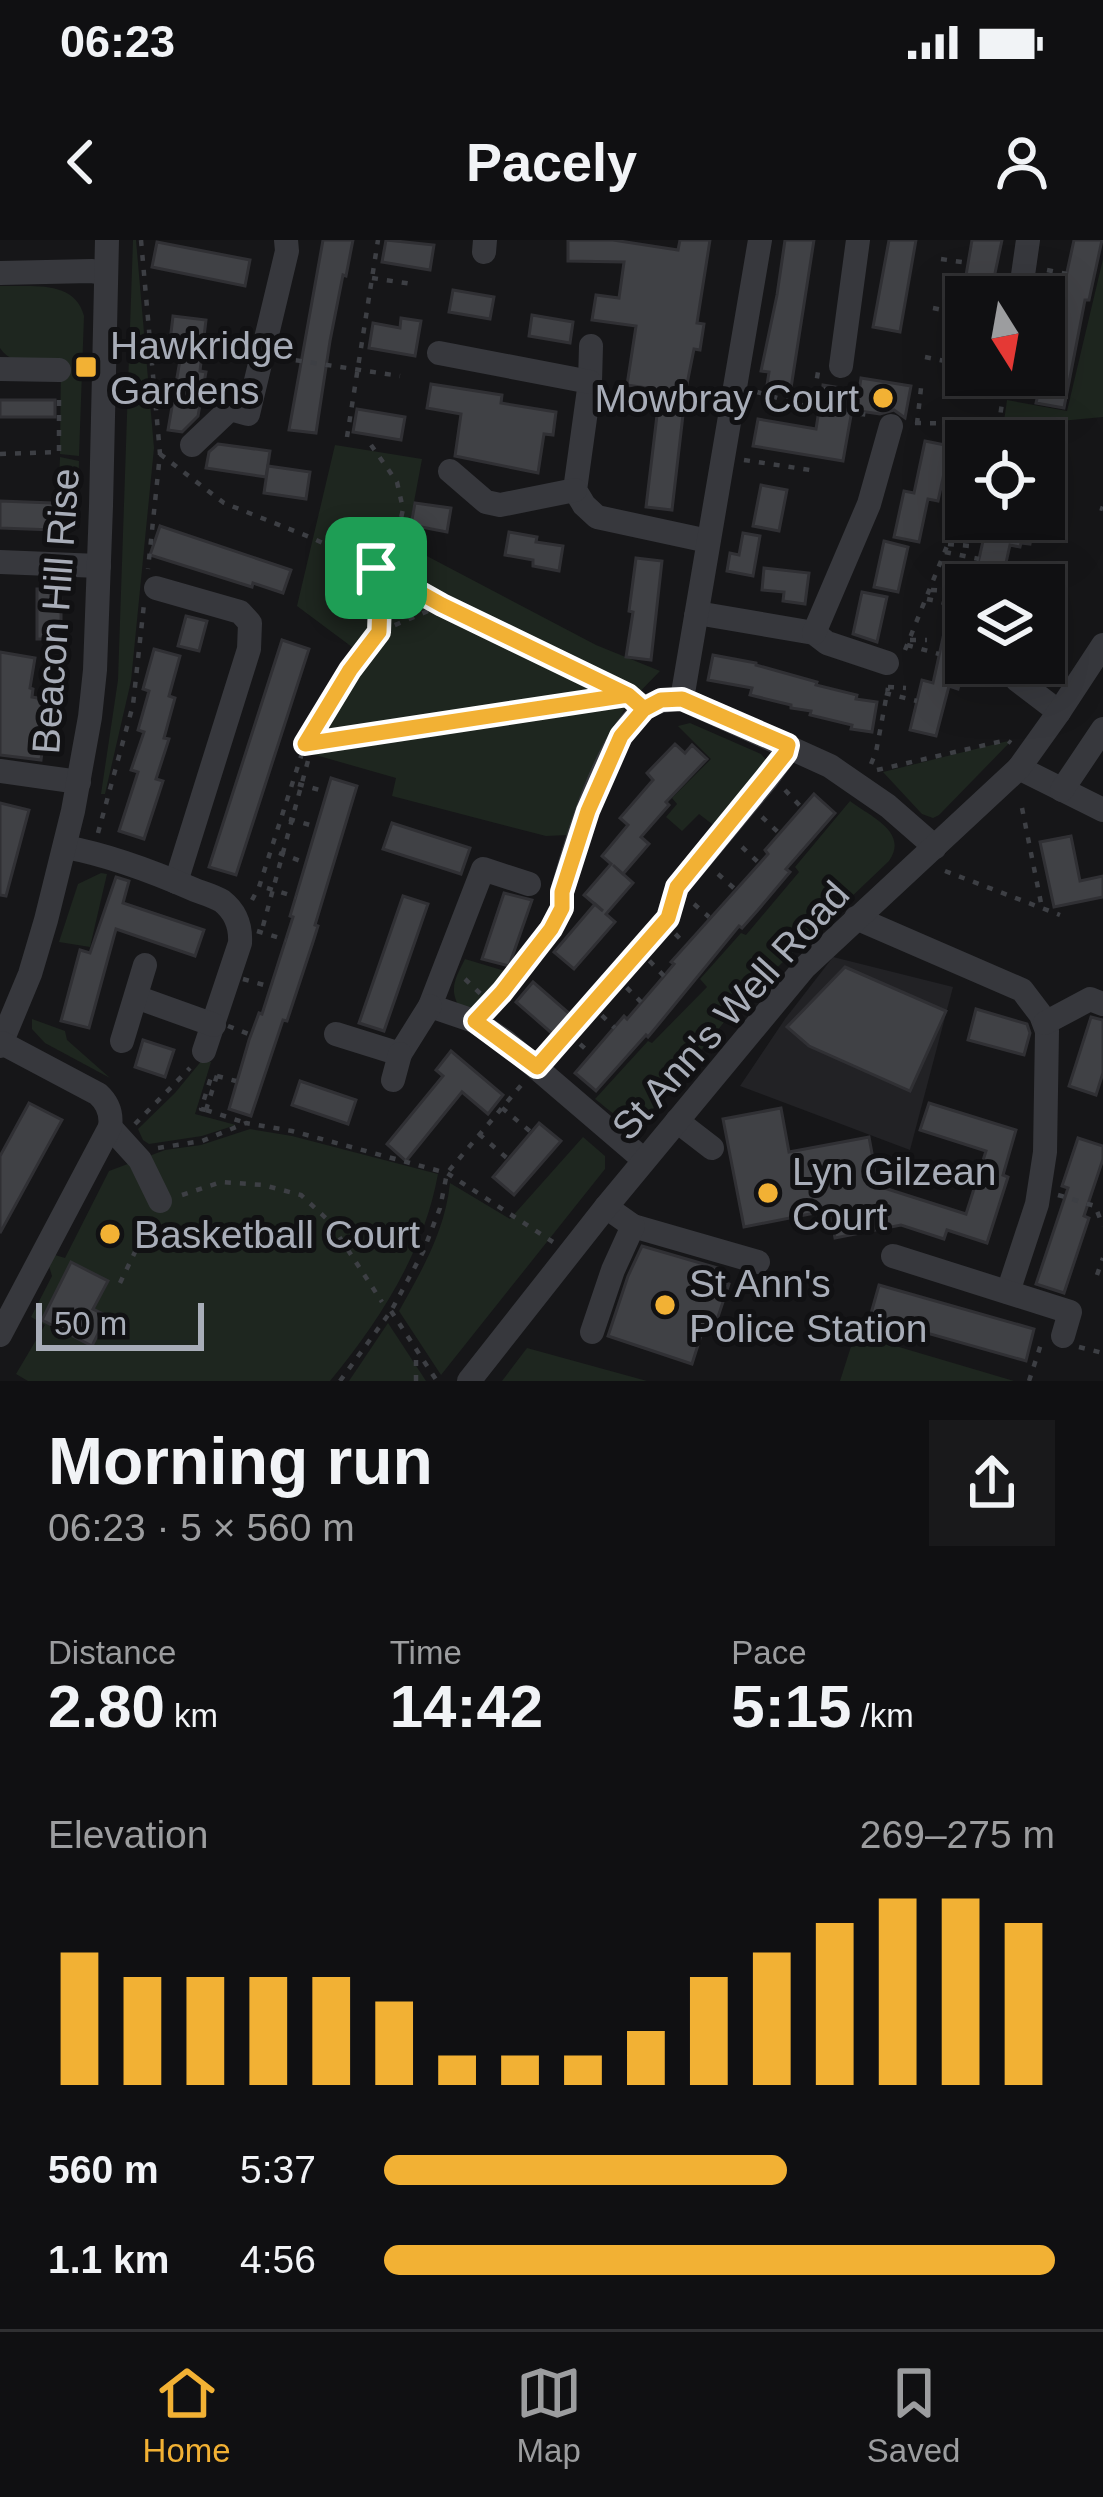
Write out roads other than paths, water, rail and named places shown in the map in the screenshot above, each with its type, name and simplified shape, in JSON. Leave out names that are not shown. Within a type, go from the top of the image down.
[{"type":"street","name":"Beacon Hill Rise","points":[[1,1044],[30,974],[65,847],[93,693],[107,240]]},
{"type":"street","points":[[191,446],[230,409],[248,414],[286,240]]},
{"type":"street","points":[[682,699],[708,542],[729,498],[724,456],[760,240]]},
{"type":"street","points":[[842,366],[858,240]]},
{"type":"street","points":[[1023,276],[1028,240]]},
{"type":"street","points":[[0,272],[106,273]]},
{"type":"street","points":[[591,346],[575,490],[598,517],[708,542]]},
{"type":"street","points":[[439,353],[590,382]]},
{"type":"street","points":[[0,369],[59,370]]},
{"type":"street","points":[[814,633],[851,522],[869,504],[890,429],[859,446]]},
{"type":"street","points":[[450,470],[486,502],[500,505],[575,490]]},
{"type":"street","points":[[0,562],[99,566]]},
{"type":"street","points":[[150,582],[240,612],[250,622],[250,650],[176,882]]},
{"type":"street","points":[[696,616],[814,633],[892,679]]},
{"type":"street","name":"St Ann's Well Road","points":[[474,1379],[566,1256],[804,968],[856,918],[942,861],[1017,757],[1059,712],[1103,645]]},
{"type":"street","points":[[1022,684],[1059,712]]},
{"type":"street","points":[[562,892],[588,811],[621,736],[644,709],[661,700],[682,699],[830,766],[860,785],[942,861]]},
{"type":"street","points":[[1062,790],[1103,729]]},
{"type":"street","points":[[686,896],[704,855],[788,745]]},
{"type":"street","points":[[1017,757],[1062,790],[1103,810]]},
{"type":"street","points":[[0,771],[79,782]]},
{"type":"street","points":[[65,847],[176,882],[222,902],[247,924],[241,927],[211,1069]]},
{"type":"street","points":[[547,849],[572,857]]},
{"type":"street","points":[[393,1080],[400,1054],[430,1006],[483,869],[529,884]]},
{"type":"street","points":[[856,918],[1022,991],[1045,1023],[1046,1132],[1039,1190],[1008,1292]]},
{"type":"street","points":[[122,1040],[146,965]]},
{"type":"street","points":[[136,997],[221,1025]]},
{"type":"street","points":[[1045,1023],[1090,999],[1103,1004]]},
{"type":"street","points":[[430,1006],[483,1012],[537,1067],[644,1160]]},
{"type":"street","points":[[336,1034],[400,1054]]},
{"type":"street","points":[[1,1044],[106,1101],[111,1118],[160,1202]]},
{"type":"street","points":[[677,1121],[712,1148]]},
{"type":"street","points":[[9,1334],[122,1138]]},
{"type":"street","points":[[606,1207],[633,1226],[758,1262]]},
{"type":"street","points":[[592,1332],[633,1226]]},
{"type":"street","points":[[893,1256],[1070,1312],[1064,1336]]},
{"type":"place","name":"Hawkridge Gardens","points":[[86,367]]},
{"type":"place","name":"Mowbray Court","points":[[883,398]]},
{"type":"place","name":"Lyn Gilzean Court","points":[[768,1193]]},
{"type":"place","name":"Basketball Court","points":[[110,1234]]},
{"type":"place","name":"St Ann's Police Station","points":[[665,1305]]}]
